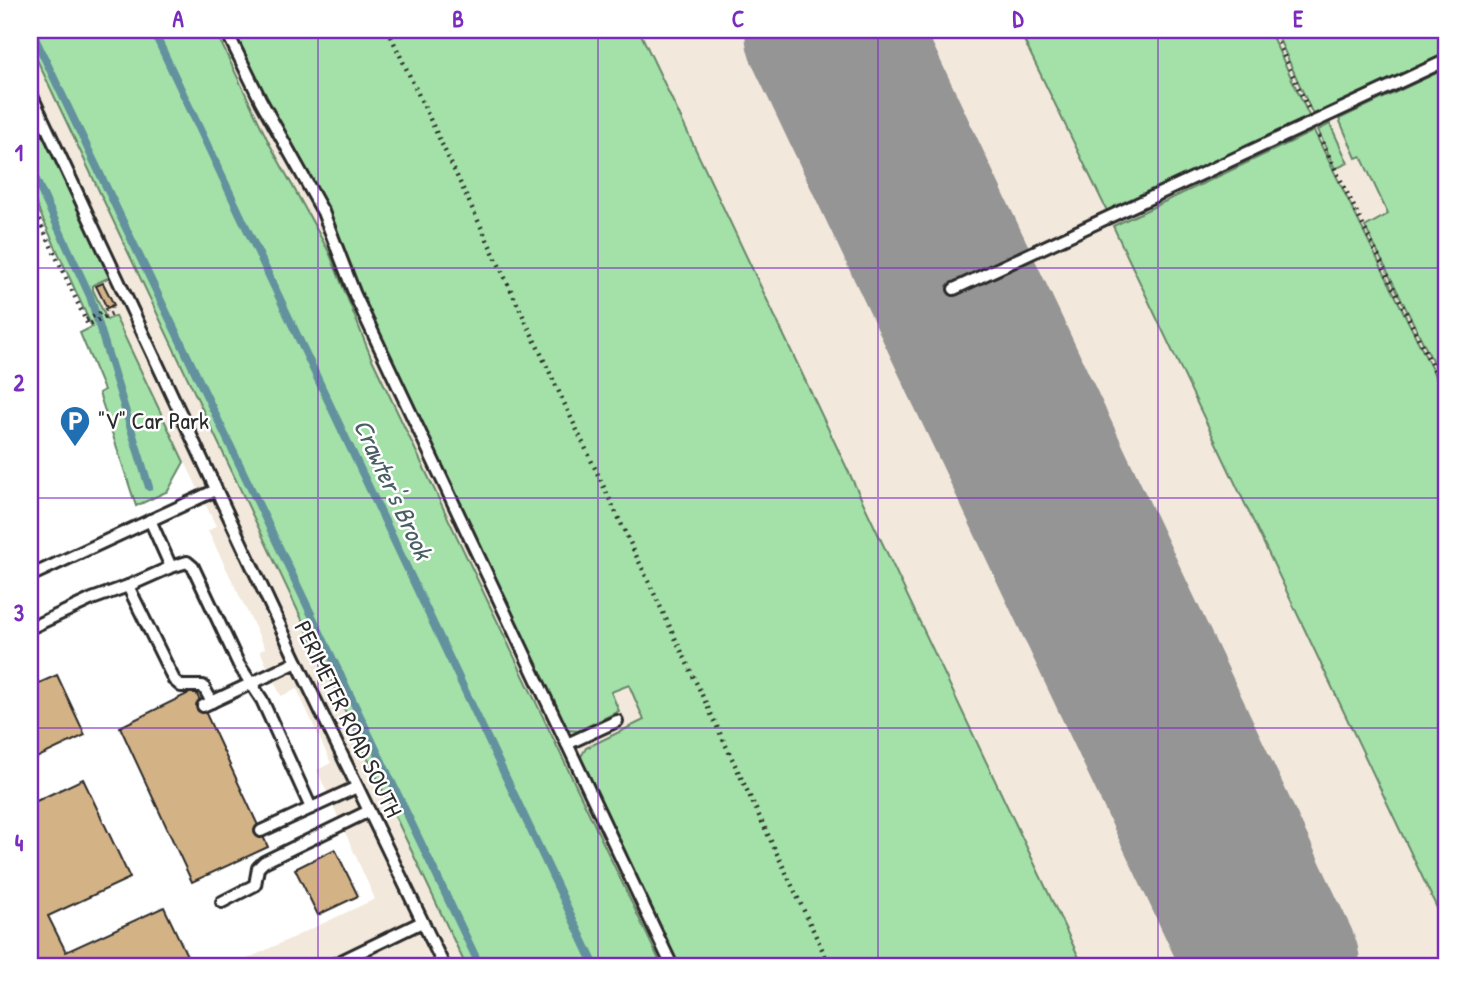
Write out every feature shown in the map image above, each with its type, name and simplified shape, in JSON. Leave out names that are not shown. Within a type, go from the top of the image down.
[{"type":"lane","points":[[226,30],[261,101],[323,212],[355,295],[672,966]]},
{"type":"lane","points":[[954,289],[1447,60]]},
{"type":"lane","name":"PERIMETER ROAD SOUTH","points":[[30,92],[297,662],[444,966]]},
{"type":"lane","points":[[30,576],[216,490]]},
{"type":"lane","points":[[150,520],[171,567]]},
{"type":"lane","points":[[30,628],[92,598],[187,562],[193,567],[239,665],[252,684],[311,808]]},
{"type":"lane","points":[[128,586],[174,680],[181,686],[203,686],[208,704],[297,662]]},
{"type":"lane","points":[[567,744],[617,721]]},
{"type":"lane","points":[[261,831],[357,787]]},
{"type":"lane","points":[[222,902],[255,885],[258,868],[264,862],[369,811]]},
{"type":"lane","points":[[331,966],[422,922]]},
{"type":"path","points":[[388,30],[830,966]]},
{"type":"path","points":[[1272,30],[1447,396]]},
{"type":"path","points":[[30,201],[89,320],[106,313]]},
{"type":"shaded area","points":[[51,30],[1447,30],[1447,966],[496,966]]},
{"type":"shaded area","points":[[30,45],[470,966],[232,966],[375,899],[317,770],[331,763],[297,689],[281,696],[260,651],[265,648],[208,531],[216,526],[115,317],[107,321],[30,157]]},
{"type":"green space","points":[[30,30],[215,30],[269,143],[329,252],[371,357],[662,966],[466,966],[30,45]]},
{"type":"green space","points":[[231,30],[639,30],[1083,966],[677,966],[579,760],[586,748],[644,720],[629,685],[611,692],[619,711],[578,731],[566,730],[373,326],[334,227],[288,144]]},
{"type":"green space","points":[[1019,30],[1269,30],[1311,120],[1108,213]]},
{"type":"green space","points":[[1275,30],[1447,30],[1447,55],[1314,117]]},
{"type":"green space","points":[[1447,68],[1447,390],[1365,227],[1388,214],[1361,156],[1356,158],[1339,119]]},
{"type":"green space","points":[[30,108],[110,277],[93,285],[93,290],[107,320],[115,316],[184,462],[168,491],[136,506],[99,393],[104,390],[80,333],[92,327],[30,191]]},
{"type":"green space","points":[[1330,124],[1348,163],[1335,169],[1318,130]]},
{"type":"green space","points":[[1314,131],[1447,400],[1447,929],[1113,226]]},
{"type":"building","points":[[103,283],[114,305],[107,308],[96,286]]},
{"type":"building","points":[[57,675],[85,735],[30,761],[30,687]]},
{"type":"building","points":[[195,690],[268,847],[192,882],[120,727]]},
{"type":"building","points":[[83,779],[130,878],[48,916],[66,952],[164,907],[191,964],[30,966],[30,804]]},
{"type":"building","points":[[335,849],[358,896],[318,915],[295,869]]},
{"type":"building","points":[[399,958],[403,966],[383,966]]},
{"type":"waterway","points":[[31,30],[480,966]]},
{"type":"waterway","name":"Crawter's Brook","points":[[153,30],[595,966]]},
{"type":"waterway","points":[[30,167],[90,296],[149,487]]},
{"type":"runway","points":[[831,30],[1274,966]]},
{"type":"place","name":"\"V\" Car Park","points":[[75,448]]}]
